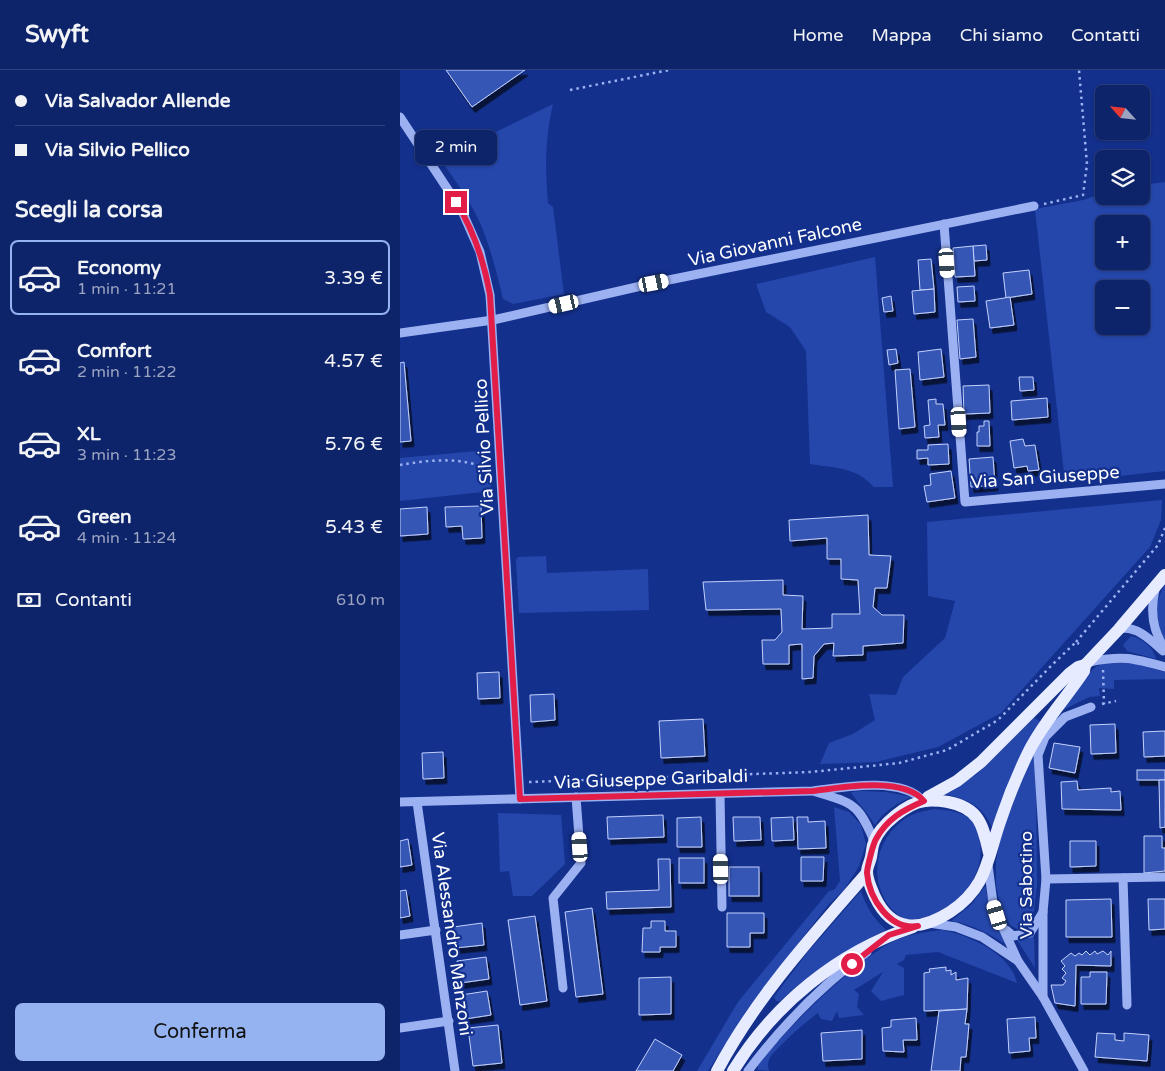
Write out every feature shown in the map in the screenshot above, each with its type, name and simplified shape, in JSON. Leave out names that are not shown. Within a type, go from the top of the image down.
[{"type":"main road","points":[[734,1071],[745,1053],[770,1021],[794,997],[831,966],[889,935],[924,924],[953,910],[971,894],[988,859],[1006,803],[1031,746],[1084,671],[1087,663],[1165,575]]},
{"type":"main road","points":[[717,1071],[731,1045],[758,1006],[813,935],[867,873],[874,841],[892,818],[901,811],[924,801],[970,772],[1070,673],[1087,663]]},
{"type":"main road","points":[[924,801],[953,803],[973,812],[982,824],[988,859]]},
{"type":"main road","points":[[867,873],[874,894],[885,914],[908,926],[924,924]]},
{"type":"street","name":"Via Silvio Pellico","points":[[400,117],[451,192],[472,231],[486,273],[490,295],[493,320],[520,799]]},
{"type":"street","name":"Via Giovanni Falcone","points":[[400,332],[493,320],[654,283],[1034,206]]},
{"type":"street","name":"Via San Giuseppe","points":[[944,224],[964,502],[1165,484]]},
{"type":"street","points":[[1156,586],[1151,609],[1152,618],[1157,635],[1165,648]]},
{"type":"street","points":[[1119,629],[1129,628],[1139,633],[1165,652]]},
{"type":"street","points":[[1087,663],[1121,657],[1133,658],[1165,667]]},
{"type":"street","name":"Via Sabotino","points":[[1043,997],[1043,912],[1046,879],[1038,755],[1045,737],[1065,717],[1091,707]]},
{"type":"street","name":"Via Giuseppe Garibaldi","points":[[400,802],[813,791],[874,785],[913,792],[924,801]]},
{"type":"street","name":"Via Giuseppe Garibaldi","points":[[813,791],[842,800],[857,810],[866,822],[874,841]]},
{"type":"street","points":[[720,794],[722,907]]},
{"type":"street","points":[[563,988],[553,898],[581,863],[576,797]]},
{"type":"street","name":"Via Alessandro Manzoni","points":[[417,802],[455,1071]]},
{"type":"street","points":[[988,859],[994,903],[1018,961]]},
{"type":"street","points":[[1046,879],[1165,877]]},
{"type":"street","points":[[1123,878],[1126,1005]]},
{"type":"street","points":[[1002,926],[1013,936],[1030,934],[1043,912]]},
{"type":"street","points":[[924,924],[956,927],[965,930],[982,937],[1018,961]]},
{"type":"street","points":[[400,935],[436,930]]},
{"type":"street","points":[[748,1071],[775,1038],[827,983],[889,935]]},
{"type":"street","name":"Via Sabotino","points":[[1018,961],[1043,997],[1084,1071]]},
{"type":"street","points":[[400,1028],[449,1021]]},
{"type":"path","points":[[570,90],[669,70]]},
{"type":"path","points":[[1034,206],[1083,196],[1087,164],[1079,70]]},
{"type":"path","points":[[400,464],[464,461],[482,466],[502,477]]},
{"type":"path","points":[[519,782],[811,772],[899,763],[947,750],[998,720],[1054,663],[1077,643],[1158,545],[1165,528]]},
{"type":"path","points":[[1102,666],[1104,704]]},
{"type":"path","points":[[1091,707],[1116,701]]},
{"type":"shaded area","points":[[553,104],[547,141],[547,190],[548,203],[553,207],[564,294],[513,304],[503,299],[491,252],[477,216],[440,159]]},
{"type":"shaded area","points":[[1165,182],[1165,471],[1065,482],[1035,209],[1095,196],[1095,205],[1150,205],[1150,184]]},
{"type":"shaded area","points":[[875,257],[893,487],[874,487],[867,480],[845,469],[810,464],[806,351],[790,327],[766,312],[756,284]]},
{"type":"shaded area","points":[[488,450],[491,491],[400,501],[400,458]]},
{"type":"shaded area","points":[[1162,500],[1161,520],[1150,547],[1001,713],[938,747],[876,762],[820,764],[829,743],[853,734],[875,720],[869,694],[896,695],[903,677],[945,638],[955,601],[928,596],[927,522]]},
{"type":"shaded area","points":[[546,556],[547,573],[648,569],[649,610],[519,613],[516,560],[518,557]]},
{"type":"shaded area","points":[[1165,585],[1165,641],[1158,627],[1156,613],[1161,592]]},
{"type":"shaded area","points":[[1131,636],[1147,644],[1153,651],[1156,659],[1127,651],[1123,645]]},
{"type":"shaded area","points":[[1108,662],[1133,663],[1165,672],[1165,679],[1114,680],[1114,689],[1099,688],[1100,696],[1089,697],[1061,711],[1048,729],[1049,727],[1088,674],[1097,666]]},
{"type":"shaded area","points":[[1034,718],[1040,721],[992,827],[984,813],[973,804],[944,794],[977,774]]},
{"type":"shaded area","points":[[1045,735],[1036,785],[1037,884],[1034,911],[1030,924],[1025,928],[1017,929],[1010,925],[1000,905],[996,884],[996,862],[1001,834],[1020,780]]},
{"type":"shaded area","points":[[851,792],[886,792],[912,797],[891,808],[875,825]]},
{"type":"shaded area","points":[[834,807],[849,812],[861,825],[866,844],[859,866],[844,890],[829,904],[746,1011],[708,1071],[697,1071],[738,1002],[829,891],[834,890],[840,881]]},
{"type":"shaded area","points":[[934,809],[960,813],[973,822],[980,844],[978,869],[973,881],[965,891],[946,909],[922,918],[906,919],[897,914],[887,903],[881,890],[878,877],[878,863],[881,850],[887,837],[896,826],[908,817]]},
{"type":"shaded area","points":[[498,813],[561,815],[565,864],[532,896],[513,896],[509,871],[500,872]]},
{"type":"shaded area","points":[[985,886],[991,914],[1010,947],[974,927],[951,921],[972,904]]},
{"type":"shaded area","points":[[861,891],[871,912],[886,930],[830,962],[780,1001],[776,1001],[774,997],[807,953]]},
{"type":"shaded area","points":[[942,930],[976,941],[998,955],[1007,963],[1017,983],[938,952],[906,955],[904,960],[897,964],[904,968],[904,995],[881,1001],[871,991],[883,972],[854,990],[859,994],[857,1007],[864,1015],[839,1018],[837,1011],[832,1021],[821,1019],[818,1013],[793,1033],[771,1056],[768,1063],[769,1071],[758,1070],[758,1064],[805,1013],[830,989],[870,956],[894,941]]},
{"type":"shaded area","points":[[1034,935],[1035,968],[1017,940]]},
{"type":"building","points":[[446,70],[525,70],[472,107]]},
{"type":"building","points":[[986,245],[987,260],[974,261],[973,246]]},
{"type":"building","points":[[973,246],[975,276],[955,277],[953,248]]},
{"type":"building","points":[[931,259],[934,289],[920,290],[918,260]]},
{"type":"building","points":[[1029,270],[1032,294],[1006,298],[1003,273]]},
{"type":"building","points":[[974,286],[975,301],[958,302],[957,287]]},
{"type":"building","points":[[934,289],[935,312],[914,314],[912,291]]},
{"type":"building","points":[[891,296],[893,311],[884,312],[882,298]]},
{"type":"building","points":[[1010,297],[1014,325],[990,328],[986,301]]},
{"type":"building","points":[[973,319],[976,357],[960,359],[957,320]]},
{"type":"building","points":[[896,349],[898,363],[889,365],[887,350]]},
{"type":"building","points":[[941,349],[944,377],[920,380],[918,352]]},
{"type":"building","points":[[404,362],[411,441],[400,442],[400,363]]},
{"type":"building","points":[[910,369],[915,427],[899,429],[895,370]]},
{"type":"building","points":[[1019,377],[1033,377],[1034,390],[1020,391]]},
{"type":"building","points":[[989,385],[990,413],[964,414],[963,386]]},
{"type":"building","points":[[1047,398],[1048,417],[1012,420],[1011,401]]},
{"type":"building","points":[[936,399],[936,404],[943,404],[945,425],[938,425],[939,437],[925,438],[924,426],[930,425],[928,400]]},
{"type":"building","points":[[984,421],[989,421],[990,446],[977,446],[977,432],[979,432],[979,426],[984,426]]},
{"type":"building","points":[[1023,439],[1025,446],[1035,445],[1039,470],[1028,471],[1027,466],[1014,468],[1010,441]]},
{"type":"building","points":[[948,444],[949,464],[928,465],[928,458],[917,459],[917,450],[928,450],[928,445]]},
{"type":"building","points":[[993,457],[995,485],[971,487],[969,459]]},
{"type":"building","points":[[951,471],[955,498],[927,502],[924,486],[931,485],[930,474]]},
{"type":"building","points":[[481,506],[482,538],[463,539],[462,526],[446,527],[445,507]]},
{"type":"building","points":[[427,507],[428,534],[400,536],[400,509]]},
{"type":"building","points":[[868,515],[869,555],[891,556],[887,588],[875,588],[873,607],[882,615],[904,615],[903,643],[863,646],[863,655],[833,656],[834,643],[824,644],[814,656],[813,678],[802,679],[802,644],[789,645],[789,664],[763,664],[762,640],[775,640],[782,632],[781,609],[706,610],[703,582],[783,580],[783,595],[803,596],[802,629],[832,628],[832,614],[860,614],[858,580],[841,579],[841,559],[827,559],[827,538],[790,541],[789,520]]},
{"type":"building","points":[[499,672],[500,698],[478,699],[477,673]]},
{"type":"building","points":[[554,694],[555,720],[531,722],[530,695]]},
{"type":"building","points":[[703,719],[705,756],[661,758],[659,721]]},
{"type":"building","points":[[1115,724],[1116,753],[1091,754],[1090,725]]},
{"type":"building","points":[[1165,731],[1165,756],[1144,757],[1143,732]]},
{"type":"building","points":[[1054,743],[1080,747],[1075,773],[1049,768]]},
{"type":"building","points":[[443,752],[444,778],[423,779],[422,753]]},
{"type":"building","points":[[1137,770],[1165,770],[1165,780],[1137,780]]},
{"type":"building","points":[[1159,780],[1165,780],[1165,827],[1160,828]]},
{"type":"building","points":[[1077,781],[1078,790],[1111,788],[1111,792],[1120,791],[1121,810],[1062,809],[1061,782]]},
{"type":"building","points":[[663,815],[664,837],[608,839],[607,817]]},
{"type":"building","points":[[701,817],[702,847],[677,847],[677,818]]},
{"type":"building","points":[[733,817],[760,817],[761,840],[734,841]]},
{"type":"building","points":[[793,817],[794,840],[772,841],[771,818]]},
{"type":"building","points":[[797,817],[808,817],[808,822],[825,821],[826,848],[798,849]]},
{"type":"building","points":[[1144,836],[1162,836],[1162,848],[1165,848],[1165,871],[1144,873]]},
{"type":"building","points":[[408,839],[412,865],[400,867],[400,841]]},
{"type":"building","points":[[1070,841],[1096,841],[1096,866],[1070,867]]},
{"type":"building","points":[[801,857],[824,857],[823,881],[801,881]]},
{"type":"building","points":[[679,858],[704,858],[704,883],[679,883]]},
{"type":"building","points":[[658,859],[670,859],[671,907],[607,909],[606,892],[659,890]]},
{"type":"building","points":[[729,867],[759,867],[759,896],[729,896]]},
{"type":"building","points":[[406,890],[410,916],[400,918],[400,891]]},
{"type":"building","points":[[1111,899],[1112,937],[1066,937],[1066,900]]},
{"type":"building","points":[[1148,899],[1165,899],[1165,929],[1149,930]]},
{"type":"building","points":[[592,908],[603,994],[576,997],[565,912]]},
{"type":"building","points":[[727,913],[764,913],[764,933],[750,933],[750,947],[727,947]]},
{"type":"building","points":[[535,916],[547,1001],[520,1005],[508,920]]},
{"type":"building","points":[[651,921],[665,921],[665,931],[676,931],[676,947],[660,947],[660,952],[642,952],[643,928],[651,928]]},
{"type":"building","points":[[482,923],[484,945],[455,948],[453,927]]},
{"type":"building","points":[[1086,951],[1090,955],[1095,951],[1097,954],[1103,951],[1108,955],[1111,951],[1111,966],[1076,965],[1075,1006],[1055,1003],[1051,985],[1063,985],[1066,981],[1062,978],[1066,973],[1062,969],[1065,966],[1061,961],[1071,953],[1075,956],[1079,953],[1082,955]]},
{"type":"building","points":[[486,957],[489,979],[460,983],[457,961]]},
{"type":"building","points":[[946,967],[946,971],[951,970],[951,975],[956,972],[956,980],[968,978],[967,1009],[924,1011],[924,973],[930,972],[929,969]]},
{"type":"building","points":[[1090,972],[1107,972],[1106,1004],[1081,1004],[1081,977],[1090,977]]},
{"type":"building","points":[[671,977],[671,1014],[639,1015],[639,978]]},
{"type":"building","points":[[487,991],[491,1015],[465,1019],[461,995]]},
{"type":"building","points":[[967,1009],[965,1024],[969,1024],[966,1057],[961,1057],[960,1071],[931,1071],[939,1011]]},
{"type":"building","points":[[1035,1017],[1036,1038],[1029,1038],[1030,1051],[1009,1053],[1007,1019]]},
{"type":"building","points":[[916,1018],[917,1040],[903,1040],[904,1052],[883,1051],[882,1028],[891,1027],[891,1020]]},
{"type":"building","points":[[498,1025],[502,1063],[473,1066],[468,1028]]},
{"type":"building","points":[[862,1030],[862,1059],[823,1061],[821,1033]]},
{"type":"building","points":[[1097,1033],[1115,1034],[1115,1040],[1124,1041],[1124,1033],[1149,1035],[1147,1061],[1095,1057]]},
{"type":"building","points":[[655,1039],[682,1055],[673,1071],[636,1071]]},
{"type":"route","points":[[456,202],[472,231],[480,252],[486,273],[493,320],[520,799],[813,791],[874,785],[913,792],[924,801],[901,811],[884,827],[874,841],[867,873],[874,894],[885,914],[902,924],[918,926],[889,935],[852,964]]}]
